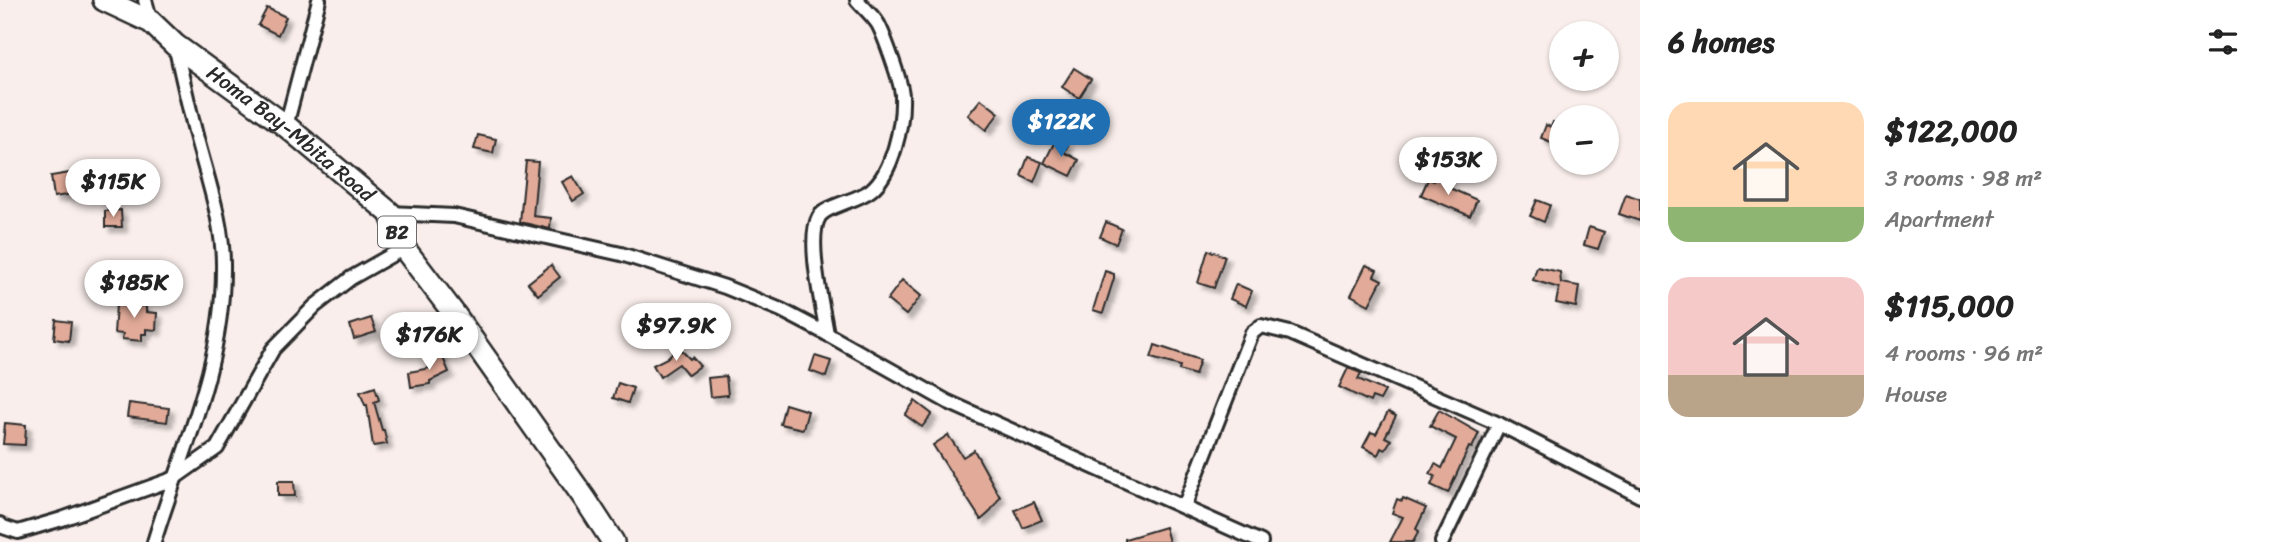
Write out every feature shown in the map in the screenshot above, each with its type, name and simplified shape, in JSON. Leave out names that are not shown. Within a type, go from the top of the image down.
[{"type":"highway","name":"Homa Bay-Mbita Road","points":[[104,0],[151,22],[175,45],[286,126],[390,212],[404,248],[455,315],[585,499],[612,542]]},
{"type":"street","points":[[145,0],[151,22]]},
{"type":"street","points":[[286,126],[319,0]]},
{"type":"street","points":[[827,334],[814,254],[818,219],[824,211],[868,193],[880,182],[895,152],[902,94],[878,24],[857,0]]},
{"type":"street","points":[[154,542],[173,479],[202,406],[217,345],[223,268],[218,216],[175,45]]},
{"type":"street","points":[[390,212],[454,216],[621,254],[725,287],[780,310],[827,334],[948,402],[1261,542]]},
{"type":"street","points":[[0,524],[18,532],[173,479],[216,448],[272,349],[315,306],[351,278],[404,248]]},
{"type":"street","points":[[1184,507],[1252,332],[1261,326],[1290,333],[1499,424],[1640,496]]},
{"type":"street","points":[[1442,542],[1499,424]]},
{"type":"building","points":[[267,8],[286,17],[278,35],[258,25]]},
{"type":"building","points":[[1074,68],[1091,79],[1079,98],[1062,87]]},
{"type":"building","points":[[981,99],[999,113],[986,130],[968,115]]},
{"type":"building","points":[[1546,125],[1549,126],[1549,141],[1541,138]]},
{"type":"building","points":[[478,135],[496,139],[493,153],[474,149]]},
{"type":"building","points":[[1056,139],[1068,145],[1064,152],[1079,160],[1071,176],[1044,163]]},
{"type":"building","points":[[1028,157],[1042,162],[1034,182],[1021,176]]},
{"type":"building","points":[[526,161],[538,162],[533,216],[551,218],[550,229],[520,222]]},
{"type":"building","points":[[70,173],[73,194],[54,197],[51,176]]},
{"type":"building","points":[[573,176],[584,194],[573,201],[562,182]]},
{"type":"building","points":[[1436,177],[1447,182],[1445,186],[1477,200],[1470,216],[1421,195],[1428,179],[1434,181]]},
{"type":"building","points":[[1626,194],[1640,199],[1640,221],[1619,214]]},
{"type":"building","points":[[1537,200],[1550,205],[1544,222],[1530,216]]},
{"type":"building","points":[[121,210],[122,227],[105,227],[105,211]]},
{"type":"building","points":[[1106,222],[1122,229],[1116,244],[1100,237]]},
{"type":"building","points":[[1589,227],[1604,232],[1598,249],[1584,245]]},
{"type":"building","points":[[1208,250],[1225,256],[1214,288],[1198,283]]},
{"type":"building","points":[[551,265],[560,277],[538,295],[528,283]]},
{"type":"building","points":[[1366,265],[1377,270],[1374,276],[1382,280],[1369,305],[1351,295]]},
{"type":"building","points":[[1537,267],[1560,272],[1561,283],[1579,286],[1576,307],[1556,303],[1559,288],[1533,280]]},
{"type":"building","points":[[1105,271],[1114,274],[1114,278],[1103,313],[1093,310]]},
{"type":"building","points":[[902,280],[921,296],[906,315],[887,300]]},
{"type":"building","points":[[1236,284],[1252,291],[1246,306],[1230,299]]},
{"type":"building","points":[[127,298],[139,299],[138,306],[146,306],[146,312],[157,313],[156,330],[146,329],[146,334],[142,334],[142,341],[122,339],[123,334],[114,333],[116,305],[126,306]]},
{"type":"building","points":[[371,318],[376,332],[354,339],[350,325]]},
{"type":"building","points":[[56,320],[71,322],[69,341],[54,339]]},
{"type":"building","points":[[1155,345],[1200,360],[1195,375],[1179,370],[1180,366],[1151,358]]},
{"type":"building","points":[[678,347],[700,366],[688,375],[679,364],[660,377],[653,365],[667,358]]},
{"type":"building","points":[[441,353],[449,372],[430,381],[430,384],[411,387],[409,372],[430,368],[426,359]]},
{"type":"building","points":[[815,356],[831,361],[826,377],[810,371]]},
{"type":"building","points":[[1348,368],[1361,373],[1358,379],[1385,391],[1380,400],[1372,397],[1370,402],[1339,387]]},
{"type":"building","points":[[726,376],[728,395],[710,397],[708,378]]},
{"type":"building","points":[[618,383],[633,388],[628,403],[613,398]]},
{"type":"building","points":[[375,387],[379,400],[374,402],[387,444],[373,446],[367,405],[360,392]]},
{"type":"building","points":[[915,401],[932,414],[922,427],[905,415]]},
{"type":"building","points":[[129,403],[169,408],[167,422],[127,417]]},
{"type":"building","points":[[785,404],[808,411],[803,429],[780,424]]},
{"type":"building","points":[[1439,410],[1479,433],[1472,448],[1469,447],[1448,493],[1431,485],[1435,476],[1430,474],[1435,464],[1442,468],[1456,439],[1430,426]]},
{"type":"building","points":[[1388,412],[1396,416],[1385,437],[1391,440],[1385,450],[1381,448],[1378,455],[1363,447],[1371,432],[1376,434]]},
{"type":"building","points":[[5,423],[26,425],[25,445],[3,444]]},
{"type":"building","points":[[948,435],[963,457],[974,450],[1000,497],[981,520],[933,445]]},
{"type":"building","points":[[278,481],[294,481],[295,496],[278,496]]},
{"type":"building","points":[[1403,498],[1426,508],[1413,542],[1390,542],[1403,517],[1392,513],[1397,499],[1402,501]]},
{"type":"building","points":[[1034,502],[1042,520],[1023,528],[1015,510]]},
{"type":"building","points":[[1165,527],[1169,542],[1125,542],[1125,539]]}]
